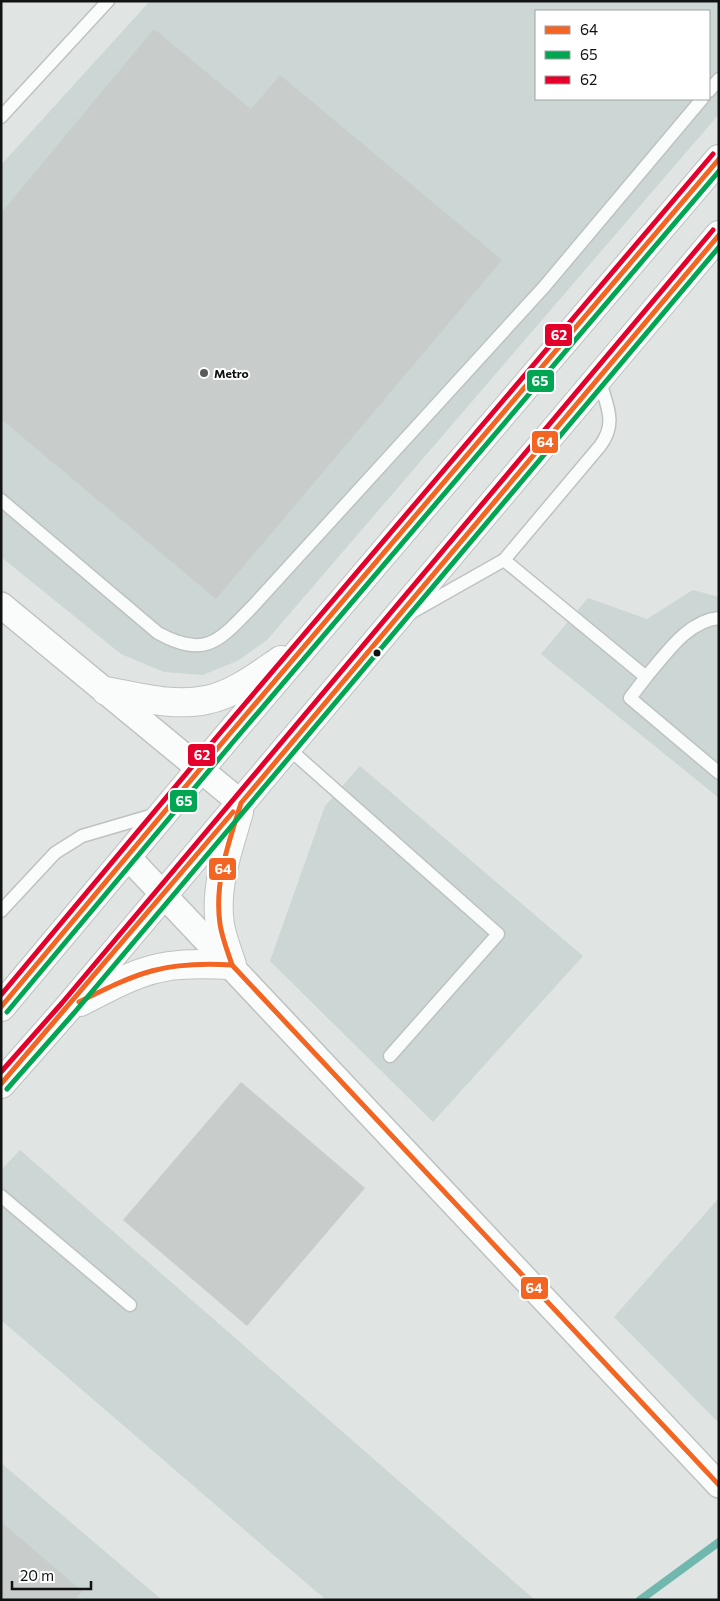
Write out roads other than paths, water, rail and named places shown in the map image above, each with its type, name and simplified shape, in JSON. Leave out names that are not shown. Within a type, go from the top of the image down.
[{"type":"main road","points":[[1,1007],[307,642],[719,159]]},
{"type":"main road","points":[[1,1084],[68,1008],[288,748],[719,235]]},
{"type":"main road","points":[[106,691],[181,703],[207,700],[236,688],[307,642]]},
{"type":"main road","points":[[68,1008],[113,985],[168,966],[197,963],[232,965],[220,925],[218,902],[227,855],[241,803]]},
{"type":"street","points":[[1,604],[241,803]]},
{"type":"street","points":[[128,856],[719,1484]]},
{"type":"lane","points":[[1,116],[108,1]]},
{"type":"lane","points":[[710,89],[719,79]]},
{"type":"lane","points":[[1,500],[158,633],[178,644],[199,647],[217,640],[252,606],[544,287],[701,100]]},
{"type":"lane","points":[[394,622],[504,560],[608,434],[611,423],[599,378]]},
{"type":"lane","points":[[504,560],[646,677]]},
{"type":"lane","points":[[719,618],[706,620],[682,636],[630,698],[719,773]]},
{"type":"lane","points":[[288,748],[498,934],[390,1056]]},
{"type":"lane","points":[[1,911],[55,853],[82,836],[164,812]]},
{"type":"lane","points":[[1,1196],[130,1306]]},
{"type":"waterway","points":[[640,1600],[719,1542]]},
{"type":"place","name":"Metro","points":[[204,373]]}]
